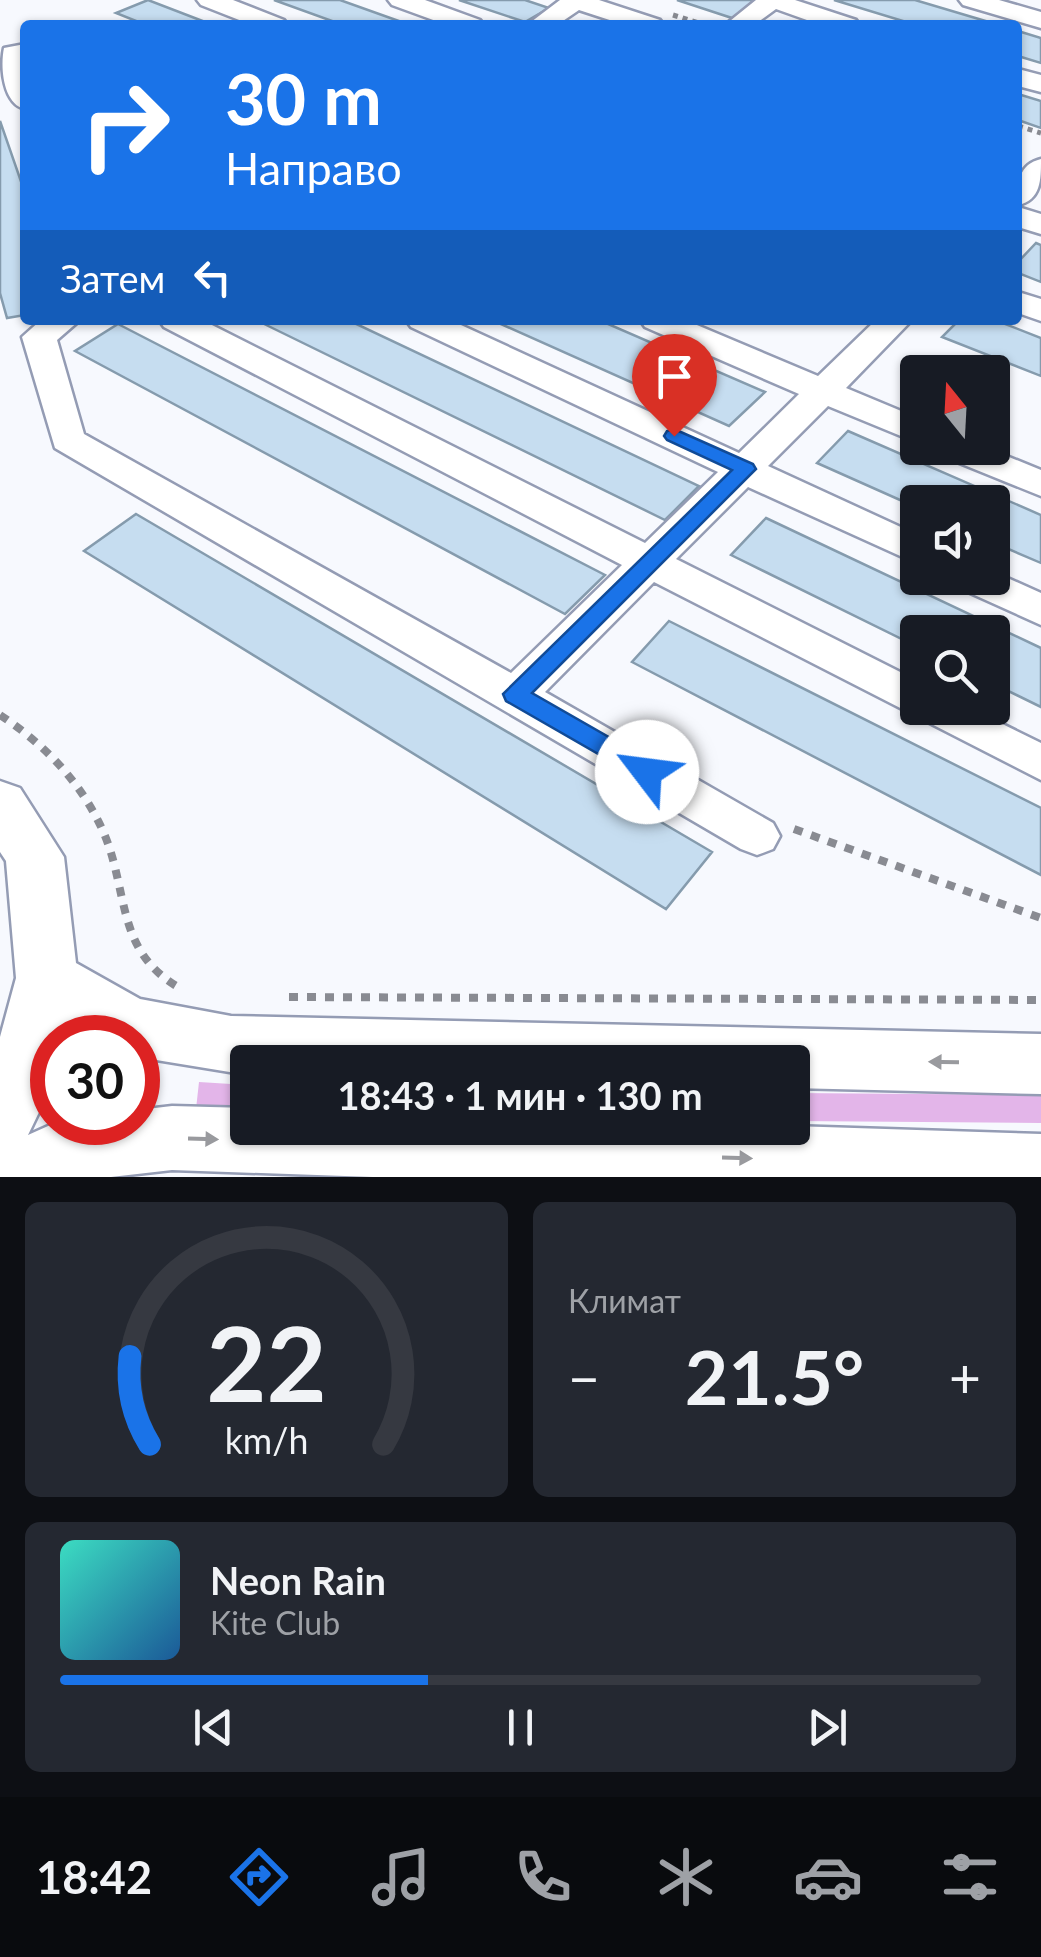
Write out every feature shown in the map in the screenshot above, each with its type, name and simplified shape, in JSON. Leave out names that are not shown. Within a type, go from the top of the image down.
[{"type":"main road","points":[[0,804],[35,857],[47,978],[20,1084],[0,1120]]},
{"type":"main road","points":[[47,978],[128,1026],[231,1045],[1041,1064]]},
{"type":"main road","points":[[7,1177],[72,1149],[172,1138],[671,1166],[1041,1167]]},
{"type":"street","points":[[210,0],[261,20]]},
{"type":"street","points":[[401,0],[457,20]]},
{"type":"street","points":[[547,20],[575,0],[635,20]]},
{"type":"street","points":[[745,20],[772,0]]},
{"type":"street","points":[[780,0],[787,6],[831,20]]},
{"type":"street","points":[[972,0],[1041,20]]},
{"type":"street","points":[[20,53],[12,54],[10,63],[20,89]]},
{"type":"street","points":[[1022,191],[1041,168]]},
{"type":"street","points":[[56,325],[39,337],[68,440],[751,832]]},
{"type":"street","points":[[186,325],[900,691]]},
{"type":"street","points":[[434,325],[900,542]]},
{"type":"street","points":[[669,325],[900,424]]},
{"type":"street","points":[[515,694],[890,325]]},
{"type":"street","points":[[995,465],[1041,484]]},
{"type":"street","points":[[1009,595],[1041,610]]},
{"type":"street","points":[[966,725],[1041,763]]},
{"type":"path","points":[[0,715],[28,732],[82,791],[110,850],[126,931],[143,962],[173,986],[186,990]]},
{"type":"path","points":[[751,832],[758,816],[1041,918]]},
{"type":"path","points":[[286,997],[1041,1000]]},
{"type":"shaded area","points":[[199,1082],[230,1084],[230,1118],[195,1118]]},
{"type":"shaded area","points":[[810,1093],[1041,1095],[1041,1123],[810,1121]]},
{"type":"building","points":[[148,0],[200,20],[134,20],[116,13]]},
{"type":"building","points":[[274,0],[340,0],[396,20],[329,20]]},
{"type":"building","points":[[459,0],[525,0],[549,8],[528,20]]},
{"type":"building","points":[[677,0],[750,0],[756,2],[732,18]]},
{"type":"building","points":[[834,0],[915,0],[982,20],[900,20]]},
{"type":"building","points":[[1022,32],[1041,38],[1041,63],[1022,57]]},
{"type":"building","points":[[1022,95],[1041,101],[1041,128],[1022,121]]},
{"type":"building","points":[[0,121],[20,179],[20,316],[7,318],[0,293]]},
{"type":"building","points":[[1036,243],[1041,245],[1041,282],[1022,275],[1022,258]]},
{"type":"building","points":[[120,325],[605,575],[565,614],[75,351]]},
{"type":"building","points":[[266,325],[359,325],[699,486],[665,520]]},
{"type":"building","points":[[503,325],[611,325],[765,392],[729,426]]},
{"type":"building","points":[[954,325],[1008,325],[1041,338],[1041,376],[1010,364],[1010,355],[988,355],[942,337]]},
{"type":"building","points":[[848,431],[900,454],[900,465],[926,465],[972,485],[900,485],[900,500],[817,463]]},
{"type":"building","points":[[1010,502],[1041,515],[1041,563],[1010,550]]},
{"type":"building","points":[[136,514],[712,852],[666,909],[84,551]]},
{"type":"building","points":[[766,518],[900,581],[900,595],[929,595],[971,615],[900,615],[900,638],[731,555]]},
{"type":"building","points":[[669,621],[1041,808],[1041,875],[632,662]]},
{"type":"building","points":[[1010,633],[1041,648],[1041,707],[1010,692]]},
{"type":"route","points":[[647,772],[515,694],[746,469],[674,436]]}]
